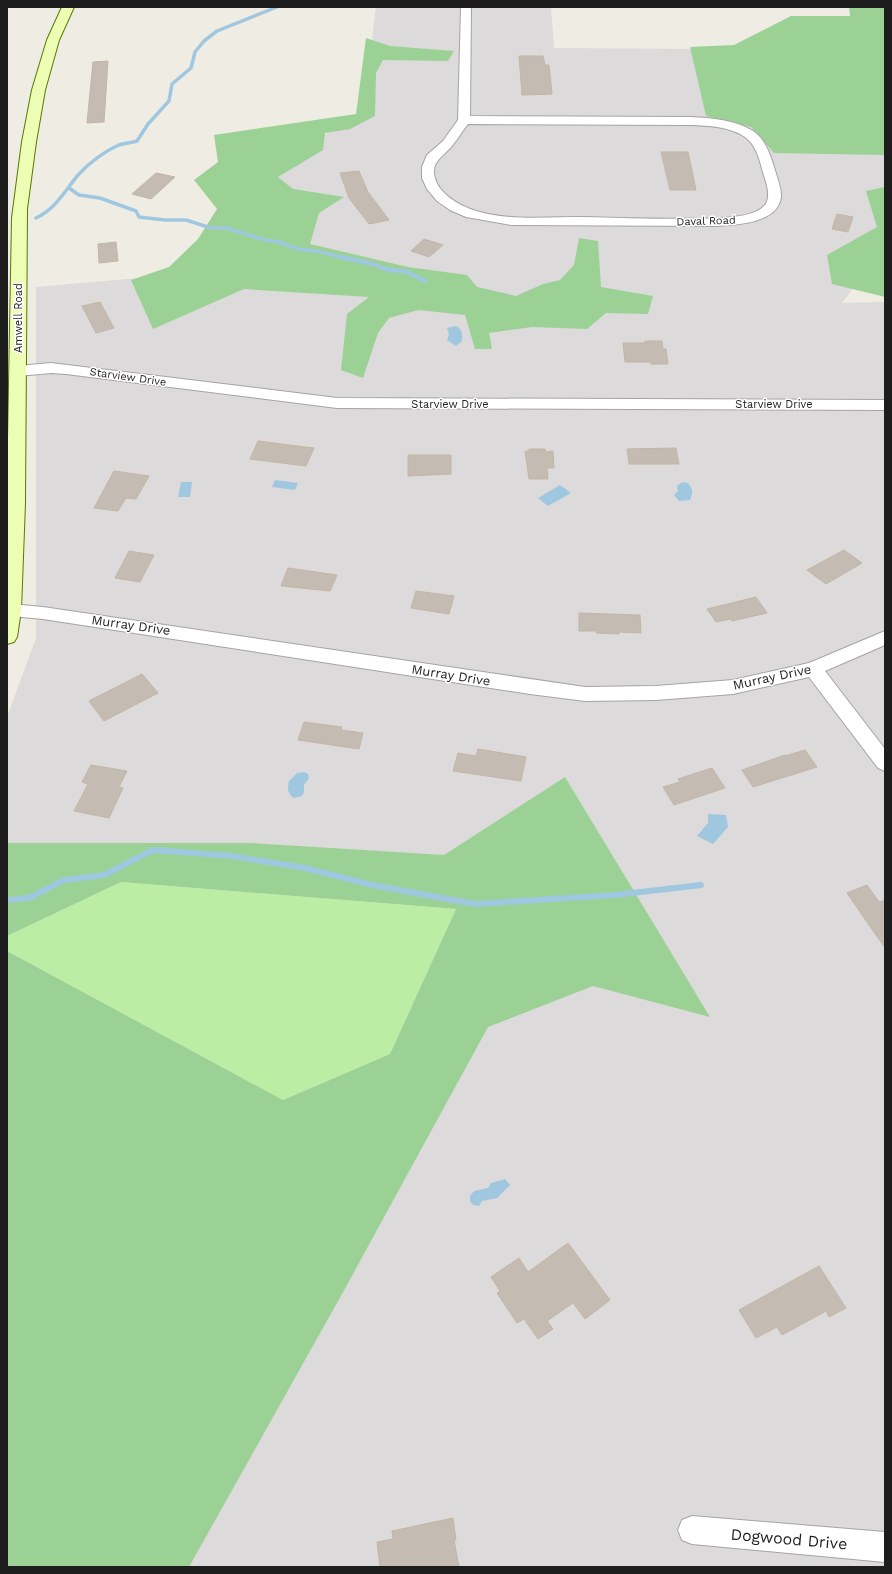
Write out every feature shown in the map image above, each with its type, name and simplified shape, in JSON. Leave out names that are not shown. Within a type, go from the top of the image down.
[{"type":"main road","name":"Amwell Road","points":[[7,636],[11,610],[16,511],[18,251],[22,187],[38,86],[45,62],[68,7]]},
{"type":"street","points":[[464,120],[466,7]]},
{"type":"street","name":"Daval Road","points":[[464,120],[691,121],[714,122],[733,127],[746,132],[757,141],[762,150],[774,196],[773,203],[767,210],[747,219],[714,222],[511,221],[471,214],[455,207],[442,198],[433,189],[428,178],[428,167],[431,158],[447,144],[464,120]]},
{"type":"street","name":"Starview Drive","points":[[18,371],[51,368],[66,369],[337,404],[885,405]]},
{"type":"street","name":"Murray Drive","points":[[11,610],[74,617],[530,687],[585,694],[696,691],[733,686],[813,669],[885,638]]},
{"type":"street","points":[[813,669],[885,763]]},
{"type":"street","name":"Dogwood Drive","points":[[692,1530],[885,1547]]},
{"type":"shaded area","points":[[376,7],[551,7],[554,48],[705,49],[885,148],[885,244],[842,303],[885,302],[885,1567],[175,1567],[505,979],[450,873],[7,850],[7,717],[36,638],[36,287],[173,275],[311,253],[264,169],[363,113]]},
{"type":"green space","points":[[849,7],[885,7],[885,157],[884,155],[774,153],[751,127],[706,116],[690,47],[734,45],[791,16],[850,16]]},
{"type":"green space","points":[[366,38],[390,46],[454,51],[448,61],[383,60],[376,73],[375,116],[350,129],[325,133],[323,150],[278,177],[293,189],[344,197],[319,213],[310,244],[408,267],[467,275],[477,287],[516,296],[543,284],[560,280],[574,265],[579,238],[598,241],[601,287],[653,296],[648,314],[606,313],[587,329],[532,327],[489,333],[492,349],[475,349],[465,315],[418,310],[389,318],[378,333],[363,378],[341,370],[347,314],[369,297],[244,289],[153,329],[131,280],[169,267],[198,239],[217,209],[194,180],[218,162],[214,135],[356,114]]},
{"type":"green space","points":[[885,187],[885,297],[832,284],[827,255],[877,227],[866,191]]},
{"type":"green space","points":[[565,777],[710,1017],[593,986],[488,1027],[342,1294],[189,1567],[7,1567],[7,951],[283,1100],[390,1054],[456,909],[121,882],[7,936],[7,843],[251,843],[444,855]]},
{"type":"green space","points":[[121,882],[456,909],[390,1054],[283,1100],[7,951],[7,936]]},
{"type":"water","points":[[456,326],[462,332],[462,341],[456,346],[447,340],[449,334],[447,328]]},
{"type":"water","points":[[275,480],[298,483],[295,490],[272,487]]},
{"type":"water","points":[[181,482],[192,482],[190,497],[178,497]]},
{"type":"water","points":[[682,482],[688,483],[692,489],[690,500],[679,501],[674,495],[678,491],[677,486]]},
{"type":"water","points":[[560,485],[571,493],[548,506],[538,498]]},
{"type":"water","points":[[304,772],[308,774],[309,778],[304,785],[304,792],[302,796],[294,798],[288,791],[289,781],[297,773]]},
{"type":"water","points":[[708,814],[726,815],[728,827],[713,844],[697,836],[708,823]]},
{"type":"water","points":[[505,1179],[510,1185],[497,1198],[482,1201],[479,1206],[473,1205],[470,1201],[470,1196],[474,1191],[488,1188],[491,1183]]},
{"type":"building","points":[[519,56],[543,56],[545,65],[549,65],[552,94],[522,95]]},
{"type":"building","points":[[108,61],[104,122],[87,123],[93,62]]},
{"type":"building","points":[[661,152],[688,152],[696,190],[670,190]]},
{"type":"building","points":[[359,171],[368,192],[389,220],[369,224],[349,198],[340,173]]},
{"type":"building","points":[[156,173],[175,177],[151,199],[132,194]]},
{"type":"building","points":[[837,214],[853,217],[848,232],[832,229]]},
{"type":"building","points":[[424,239],[443,245],[429,257],[411,251]]},
{"type":"building","points":[[116,242],[118,261],[99,263],[98,244]]},
{"type":"building","points":[[100,302],[114,328],[96,333],[82,306]]},
{"type":"building","points":[[645,341],[662,341],[663,349],[666,349],[668,364],[625,362],[623,343],[645,343]]},
{"type":"building","points":[[258,441],[314,448],[306,466],[250,459]]},
{"type":"building","points":[[676,448],[679,464],[629,464],[627,449]]},
{"type":"building","points":[[529,449],[545,449],[546,452],[553,451],[554,468],[547,468],[548,479],[529,479],[525,451],[529,451]]},
{"type":"building","points":[[408,455],[451,455],[451,474],[408,476]]},
{"type":"building","points":[[114,471],[149,476],[136,499],[126,498],[118,511],[94,508]]},
{"type":"building","points":[[844,550],[862,563],[826,584],[807,570]]},
{"type":"building","points":[[129,551],[154,555],[140,582],[115,578]]},
{"type":"building","points":[[288,568],[337,575],[330,591],[281,586]]},
{"type":"building","points":[[416,591],[454,596],[449,614],[411,608]]},
{"type":"building","points":[[756,597],[767,613],[732,621],[731,619],[716,622],[707,609]]},
{"type":"building","points":[[579,613],[640,615],[641,633],[619,632],[619,634],[596,633],[596,631],[579,631]]},
{"type":"building","points":[[142,674],[158,693],[104,721],[89,701]]},
{"type":"building","points":[[304,722],[342,727],[341,730],[363,733],[359,749],[298,740]]},
{"type":"building","points":[[478,749],[526,757],[521,781],[453,771],[458,753],[476,756]]},
{"type":"building","points":[[805,750],[817,767],[753,787],[742,770],[785,755]]},
{"type":"building","points":[[91,765],[127,771],[119,787],[123,788],[109,818],[74,811],[88,784],[82,782]]},
{"type":"building","points":[[712,768],[725,788],[674,805],[663,787],[680,782],[678,779]]},
{"type":"building","points":[[867,885],[879,902],[885,900],[885,948],[847,893]]},
{"type":"building","points":[[568,1243],[610,1300],[585,1319],[573,1303],[547,1321],[553,1329],[538,1339],[524,1319],[517,1323],[497,1293],[500,1291],[491,1277],[519,1258],[528,1272]]},
{"type":"building","points":[[819,1266],[846,1308],[829,1317],[826,1311],[782,1335],[777,1327],[756,1338],[739,1310]]},
{"type":"building","points":[[453,1518],[456,1540],[454,1540],[459,1567],[380,1567],[377,1542],[393,1539],[392,1531]]},
{"type":"waterway","points":[[36,218],[49,210],[60,199],[79,174],[98,158],[119,145],[137,141],[148,124],[169,101],[172,84],[191,68],[195,52],[204,41],[217,31],[277,7]]},
{"type":"waterway","points":[[69,188],[79,195],[100,198],[136,211],[139,217],[165,220],[186,220],[211,228],[226,228],[265,240],[279,242],[298,249],[321,252],[341,257]]},
{"type":"waterway","points":[[341,257],[369,263],[389,270],[405,271],[425,281]]},
{"type":"waterway","points":[[7,900],[29,898],[64,880],[104,875],[153,850],[231,856],[305,868],[372,885],[475,904],[615,895],[701,885]]}]
